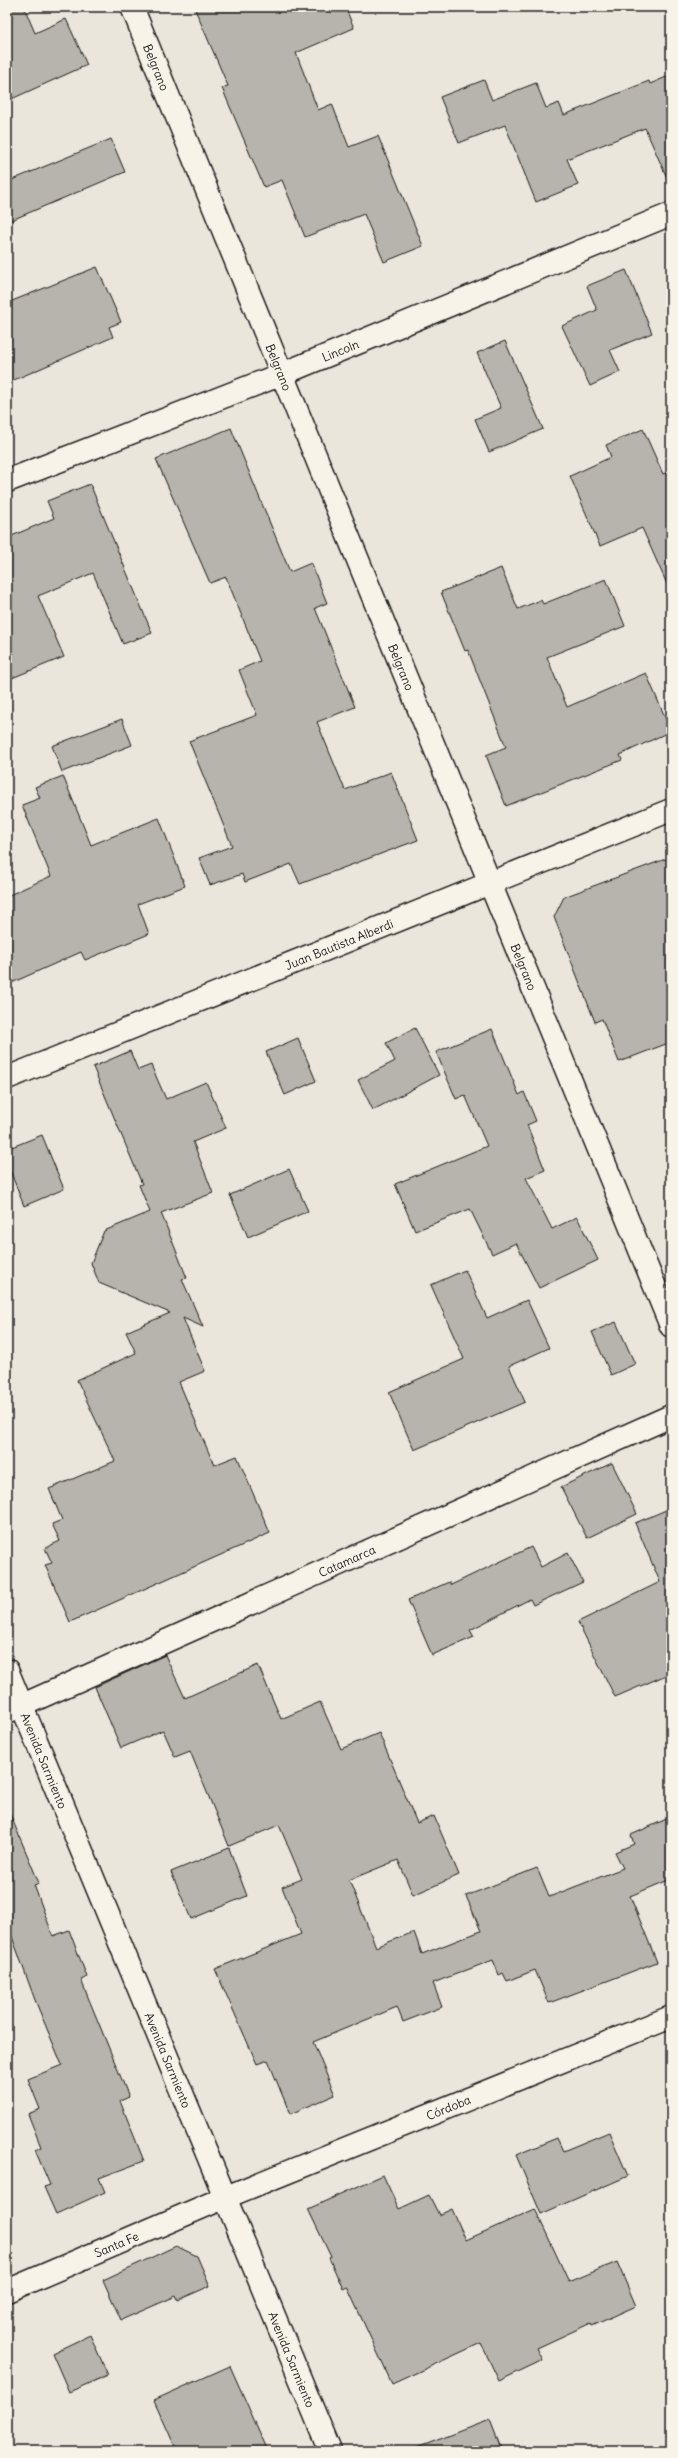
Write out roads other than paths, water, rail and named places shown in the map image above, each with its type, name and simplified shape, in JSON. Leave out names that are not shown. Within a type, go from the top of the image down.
[{"type":"street","name":"Belgrano","points":[[132,7],[671,1326]]},
{"type":"street","name":"Lincoln","points":[[7,481],[282,374],[671,214]]},
{"type":"street","name":"Juan Bautista Alberdi","points":[[7,1078],[671,810]]},
{"type":"street","name":"Catamarca","points":[[14,1709],[671,1416]]},
{"type":"street","name":"Avenida Sarmiento","points":[[7,1670],[14,1709],[226,2197],[330,2451]]},
{"type":"street","name":"Córdoba","points":[[226,2197],[671,2017]]},
{"type":"street","name":"Santa Fe","points":[[7,2291],[226,2197]]}]
